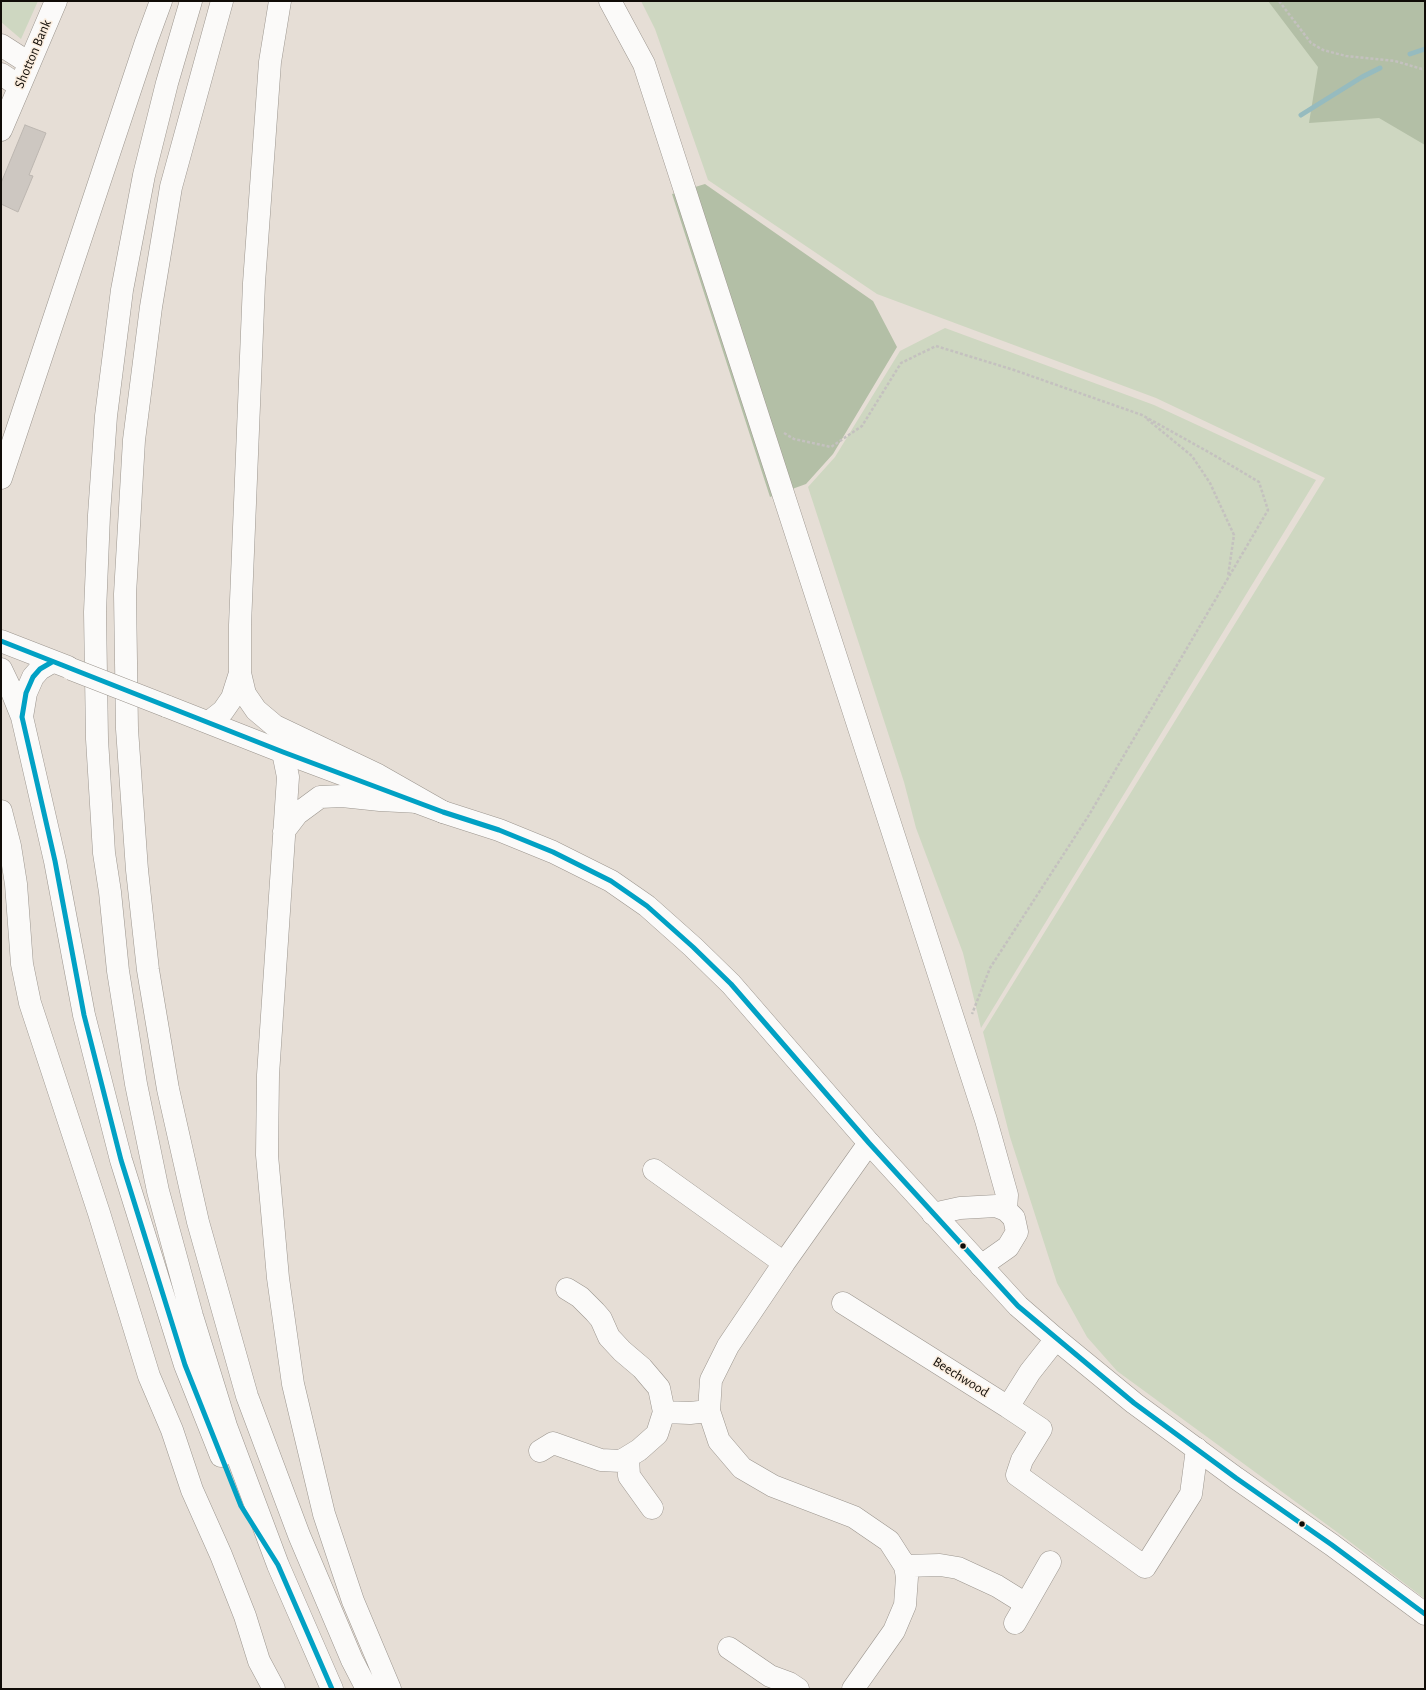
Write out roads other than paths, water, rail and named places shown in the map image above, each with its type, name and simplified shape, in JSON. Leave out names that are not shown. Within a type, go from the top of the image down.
[{"type":"main road","name":"Shotton Bank","points":[[1,130],[56,1]]},
{"type":"main road","points":[[1,478],[161,1]]},
{"type":"main road","points":[[191,1],[167,83],[144,175],[122,290],[106,416],[99,515],[95,612],[98,754],[104,853],[110,892],[118,971],[136,1084],[158,1191],[192,1316],[226,1426],[278,1565],[332,1689]]},
{"type":"main road","points":[[222,1],[172,187],[150,306],[134,440],[126,610],[126,729],[137,870],[148,970],[168,1089],[200,1230],[247,1396],[299,1535],[352,1660],[367,1689]]},
{"type":"main road","points":[[280,1],[270,62],[254,283],[240,625],[240,673],[246,694],[252,704],[256,710],[275,726],[378,775],[443,812]]},
{"type":"main road","points":[[610,1],[644,64],[986,1120],[1007,1194],[1006,1210]]},
{"type":"main road","points":[[1,45],[29,63]]},
{"type":"main road","points":[[1,74],[19,86]]},
{"type":"main road","points":[[1,641],[283,752],[443,812],[499,830],[553,852],[611,881],[647,906],[693,947],[731,984],[869,1143],[1018,1306],[1134,1403],[1332,1545],[1425,1614]]},
{"type":"main road","points":[[22,717],[26,692],[33,677],[40,669],[62,665]]},
{"type":"main road","points":[[1,668],[22,717],[55,861],[84,1014],[121,1160],[185,1365],[241,1506],[278,1565]]},
{"type":"main road","points":[[209,722],[223,711],[232,698],[240,673]]},
{"type":"main road","points":[[283,752],[288,777],[268,1075],[267,1155],[278,1278],[293,1384],[324,1514],[353,1601],[390,1689]]},
{"type":"main road","points":[[284,831],[297,814],[320,797],[342,796],[418,802]]},
{"type":"main road","points":[[1,811],[14,869],[18,896],[22,964],[30,1003],[95,1199],[149,1376],[172,1430],[192,1490],[221,1555],[242,1610],[259,1661],[274,1689]]},
{"type":"main road","points":[[853,1689],[894,1631],[905,1605],[907,1577],[905,1566],[889,1541],[854,1518],[773,1486],[742,1468],[719,1441],[709,1412],[711,1380],[728,1346],[784,1263],[869,1143]]},
{"type":"main road","points":[[654,1170],[784,1263]]},
{"type":"main road","points":[[933,1214],[960,1208],[996,1206],[1006,1210],[1014,1218],[1017,1232],[1008,1247],[981,1266]]},
{"type":"main road","points":[[540,1451],[553,1443],[601,1460],[621,1461],[639,1450],[657,1434],[664,1412],[659,1388],[642,1368],[622,1351],[609,1337],[601,1319],[595,1312],[580,1297],[567,1289]]},
{"type":"main road","name":"Beechwood","points":[[843,1303],[1041,1429],[1022,1460],[1017,1475],[1145,1567],[1191,1494],[1197,1449]]},
{"type":"main road","points":[[1008,1407],[1030,1372],[1056,1339]]},
{"type":"main road","points":[[664,1412],[690,1414],[709,1412]]},
{"type":"main road","points":[[628,1457],[629,1476],[652,1508]]},
{"type":"main road","points":[[1015,1623],[1050,1562]]},
{"type":"main road","points":[[905,1566],[928,1565],[958,1568],[997,1586],[1026,1604]]},
{"type":"main road","points":[[729,1648],[770,1676],[794,1686]]},
{"type":"waterway","points":[[1410,54],[1425,49]]},
{"type":"waterway","points":[[1301,115],[1362,77],[1380,68]]}]
